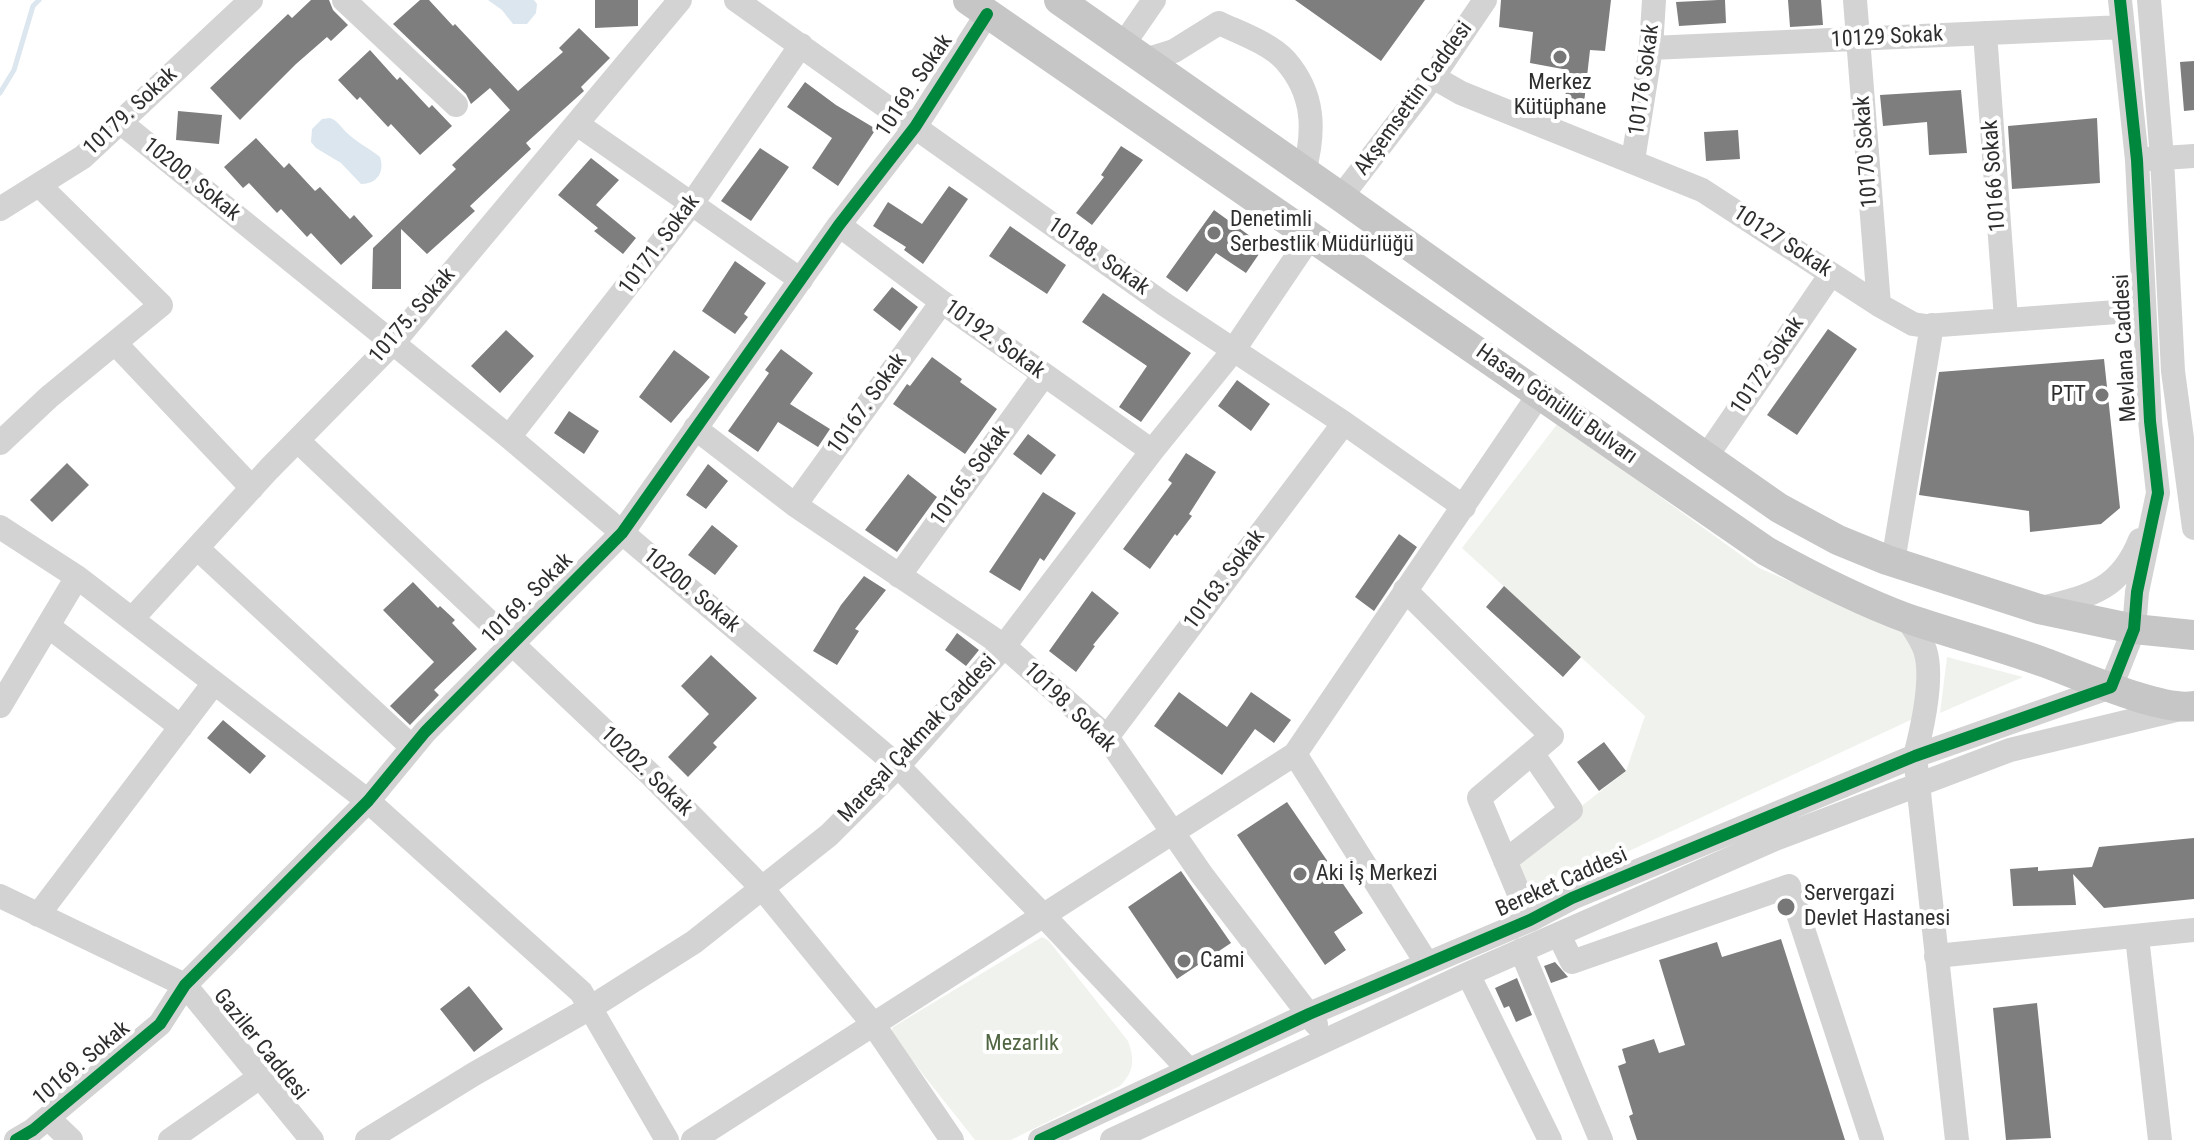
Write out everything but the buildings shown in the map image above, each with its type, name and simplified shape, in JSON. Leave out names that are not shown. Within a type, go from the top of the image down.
[{"type":"main road","name":"Hasan Gönüllü Bulvarı","points":[[1059,0],[1779,508],[1838,540],[1893,562],[2039,609],[2134,629],[2194,635]]},
{"type":"main road","name":"Hasan Gönüllü Bulvarı","points":[[978,7],[1766,551],[1799,570],[1906,617],[2111,687],[2141,697],[2191,702]]},
{"type":"street","name":"10179. Sokak","points":[[0,209],[83,157],[251,0]]},
{"type":"street","points":[[344,0],[456,105]]},
{"type":"street","name":"10175. Sokak","points":[[132,619],[252,488],[393,343],[680,0]]},
{"type":"street","name":"10188. Sokak","points":[[736,0],[1233,351],[1344,423],[1464,507]]},
{"type":"street","points":[[1154,0],[1134,52],[1174,51],[1219,23],[1284,59],[1309,98],[1311,144],[1304,172]]},
{"type":"street","name":"Akşemsettin Caddesi","points":[[1341,197],[1433,77],[1485,0]]},
{"type":"street","name":"10176 Sokak","points":[[1633,160],[1651,48],[1654,0]]},
{"type":"street","name":"10170 Sokak","points":[[1855,0],[1879,305]]},
{"type":"street","name":"Mevlana Caddesi","points":[[2111,687],[2134,629],[2137,592],[2158,493],[2150,421],[2137,160],[2120,0]]},
{"type":"street","name":"Mevlana Caddesi","points":[[2149,0],[2184,370],[2194,528]]},
{"type":"street","name":"10169. Sokak","points":[[16,1140],[48,1118],[160,1024],[185,985],[368,801],[412,747],[622,533],[839,225],[915,127],[978,7]]},
{"type":"street","name":"10129 Sokak","points":[[1651,48],[2123,27]]},
{"type":"street","name":"10166 Sokak","points":[[1985,33],[2006,319]]},
{"type":"street","name":"10171. Sokak","points":[[509,437],[693,202],[801,45]]},
{"type":"street","name":"10127 Sokak","points":[[1433,77],[1461,93],[1702,190],[1913,324],[2144,310]]},
{"type":"street","name":"10200. Sokak","points":[[120,122],[509,437],[898,766],[1189,1070]]},
{"type":"street","points":[[577,124],[801,280]]},
{"type":"street","points":[[2137,160],[2194,156]]},
{"type":"street","points":[[0,443],[49,397],[161,305],[39,185]]},
{"type":"street","name":"10192. Sokak","points":[[839,225],[1152,451]]},
{"type":"street","name":"Mareşal Çakmak Caddesi","points":[[367,1140],[590,1008],[694,942],[829,835],[898,766],[1004,646],[1152,451],[1233,351],[1310,237]]},
{"type":"street","name":"10172 Sokak","points":[[1706,457],[1831,274]]},
{"type":"street","name":"10167. Sokak","points":[[795,505],[942,302]]},
{"type":"street","points":[[1893,562],[1932,325]]},
{"type":"street","points":[[115,343],[252,488]]},
{"type":"street","name":"10165. Sokak","points":[[899,576],[1044,375]]},
{"type":"street","points":[[693,1140],[1295,754],[1540,393]]},
{"type":"street","name":"10163. Sokak","points":[[1107,737],[1344,423]]},
{"type":"street","name":"10198. Sokak","points":[[695,428],[795,505],[1004,646],[1107,737],[1202,875],[1326,1039]]},
{"type":"street","name":"10202. Sokak","points":[[298,441],[652,776],[762,888],[873,1024],[952,1140]]},
{"type":"street","points":[[2039,609],[2087,597],[2118,578],[2132,559],[2158,493]]},
{"type":"street","points":[[0,527],[77,577],[368,801],[581,992],[667,1140]]},
{"type":"street","points":[[197,548],[412,747]]},
{"type":"street","points":[[0,706],[77,577]]},
{"type":"street","points":[[1405,590],[1552,736],[1479,798],[1530,920]]},
{"type":"street","points":[[1906,617],[1926,654],[1922,728],[1915,756],[1957,1140]]},
{"type":"street","points":[[48,626],[181,727]]},
{"type":"street","points":[[38,915],[214,683]]},
{"type":"street","name":"Bereket Caddesi","points":[[1040,1140],[1309,1014],[1530,920],[1572,898],[1915,756],[2111,687]]},
{"type":"street","name":"Bereket Caddesi","points":[[1112,1140],[1468,974],[1775,839],[2010,750],[2191,702]]},
{"type":"street","points":[[1505,861],[1571,810],[1532,753]]},
{"type":"street","points":[[1295,754],[1426,962]]},
{"type":"street","points":[[1559,935],[1572,962],[1789,886],[1872,1140]]},
{"type":"street","name":"Gaziler Caddesi","points":[[5,906],[38,915],[185,985],[312,1140]]},
{"type":"street","points":[[1936,956],[2194,930]]},
{"type":"street","points":[[2137,937],[2160,1140]]},
{"type":"street","points":[[1521,950],[1601,1140]]},
{"type":"street","points":[[1468,974],[1550,1140]]},
{"type":"street","points":[[170,1140],[260,1077]]},
{"type":"street","points":[[48,1118],[71,1140]]},
{"type":"green space","points":[[1558,423],[1759,568],[1924,639],[1917,717],[1526,899],[1512,861],[1626,771],[1645,716],[1462,548]]},
{"type":"green space","points":[[1947,657],[2023,677],[1940,713]]},
{"type":"green space","name":"Mezarlık","points":[[1042,937],[1049,941],[1128,1041],[1132,1054],[1131,1071],[1120,1086],[1011,1140],[975,1140],[891,1034],[893,1027]]},
{"type":"shaded area","points":[[488,0],[534,0],[536,13],[527,24],[513,24],[502,10]]},
{"type":"shaded area","points":[[330,118],[380,157],[381,168],[375,179],[361,184],[341,163],[311,142],[312,129],[322,119]]},
{"type":"waterway","points":[[0,93],[14,70],[33,6],[39,0]]},
{"type":"cycle path","points":[[1040,1140],[1309,1014],[1530,920],[1572,898],[1915,756],[2111,687],[2134,629],[2137,592],[2158,493],[2150,421],[2137,160],[2120,0]]},
{"type":"cycle path","points":[[16,1140],[33,1130],[160,1024],[185,985],[368,801],[425,732],[622,533],[839,225],[915,127],[987,14]]},
{"type":"place","name":"Merkez Kütüphane","points":[[1560,57]]},
{"type":"place","name":"Denetimli Serbestlik Müdürlüğü","points":[[1214,233]]},
{"type":"place","name":"PTT","points":[[2102,395]]},
{"type":"place","name":"Aki İş Merkezi","points":[[1300,874]]},
{"type":"place","name":"Servergazi Devlet Hastanesi","points":[[1786,907]]},
{"type":"place","name":"Cami","points":[[1184,961]]}]
